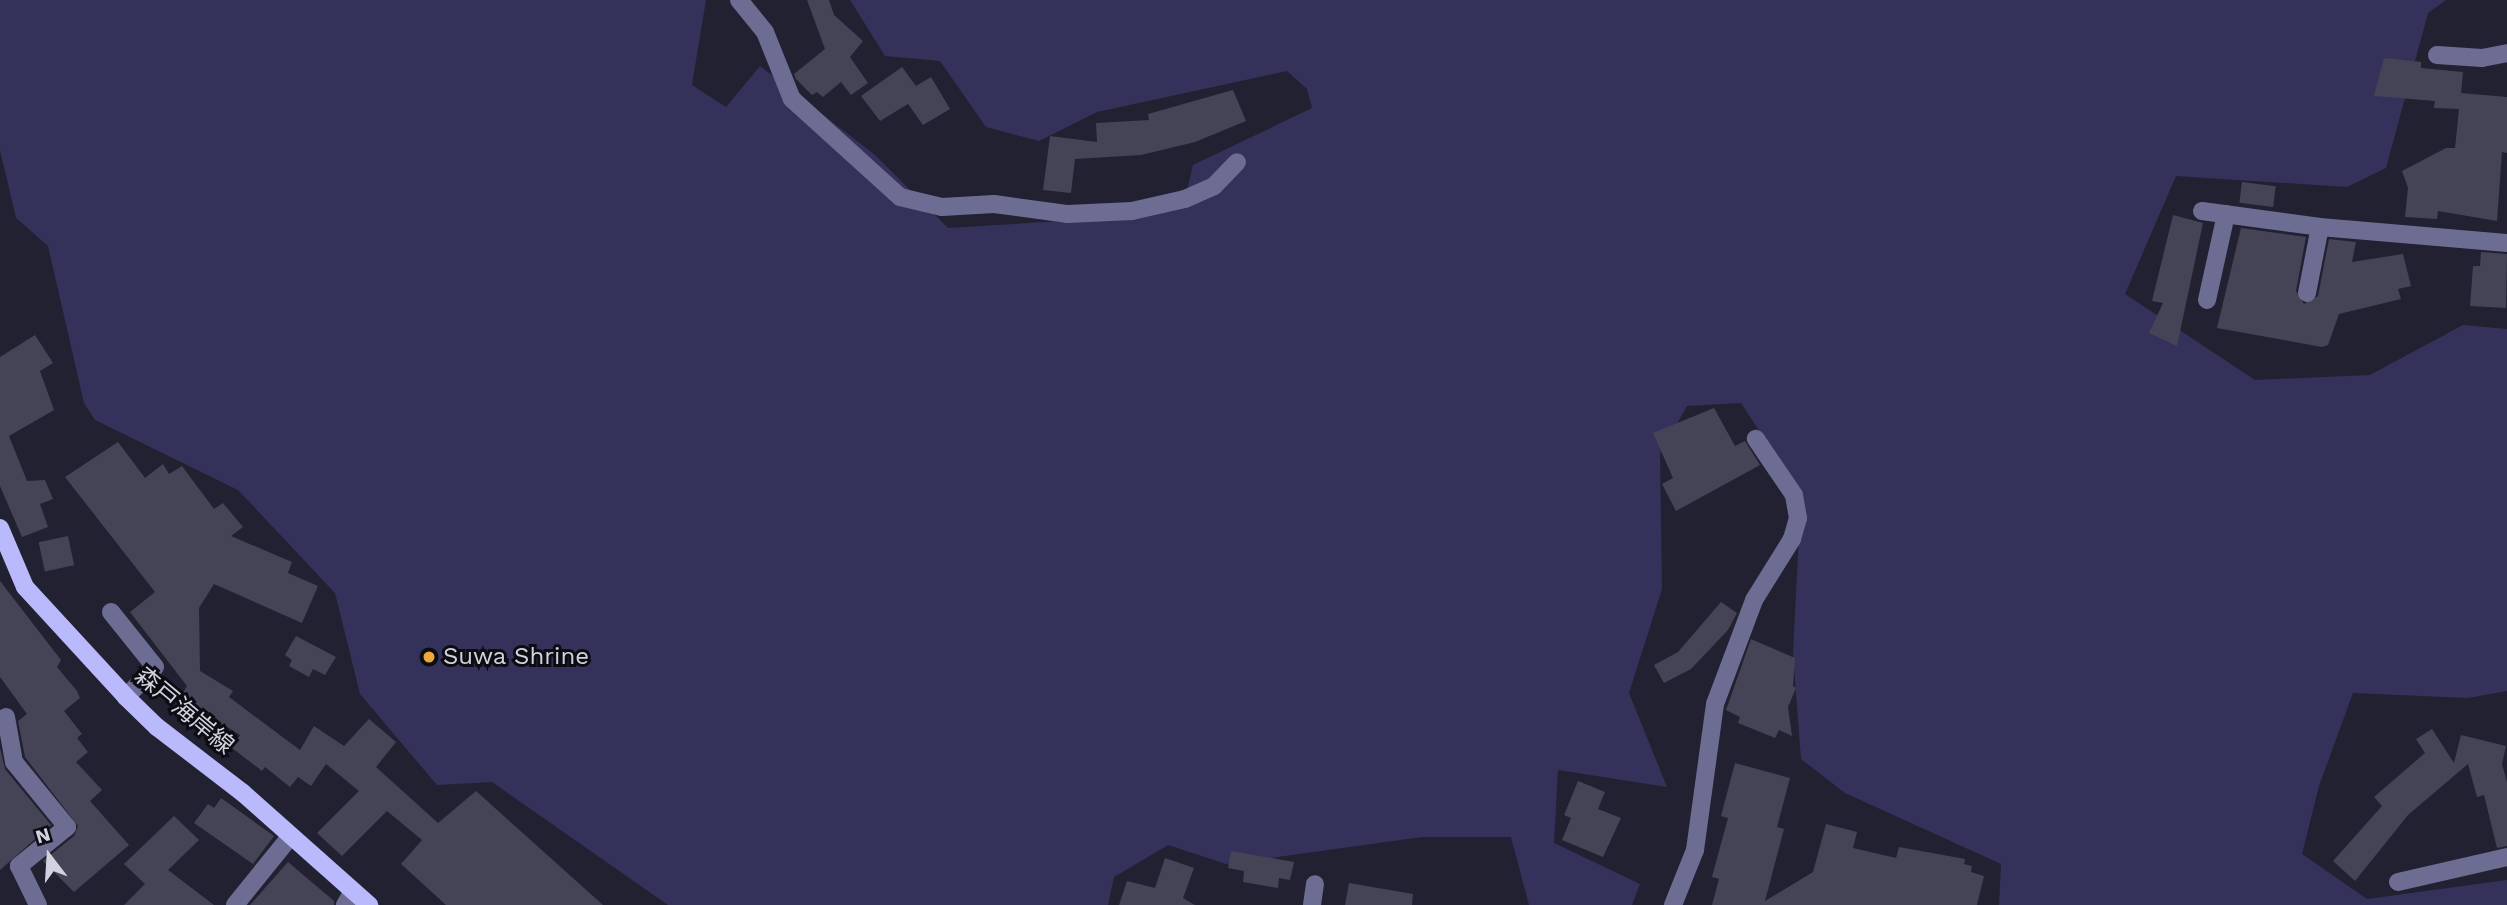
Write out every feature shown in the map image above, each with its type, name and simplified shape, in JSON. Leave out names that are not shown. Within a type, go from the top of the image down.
[{"type":"main road","name":"森戸海岸線","points":[[1,534],[25,587],[126,697],[157,727],[243,793],[349,898],[369,905]]},
{"type":"street","points":[[739,0],[765,32],[792,99],[900,197],[942,207],[994,204],[1068,214],[1132,211],[1185,199],[1214,186],[1237,162]]},
{"type":"street","points":[[2437,55],[2482,58],[2507,53]]},
{"type":"street","points":[[2202,211],[2320,227],[2507,243]]},
{"type":"street","points":[[2207,300],[2226,214]]},
{"type":"street","points":[[2307,293],[2320,227]]},
{"type":"street","points":[[1673,905],[1695,850],[1715,704],[1754,600],[1792,539],[1798,519],[1789,485],[1756,439]]},
{"type":"street","points":[[111,612],[155,667],[126,697]]},
{"type":"street","points":[[6,717],[14,762],[66,827],[19,866],[38,905]]},
{"type":"street","points":[[236,905],[289,838]]},
{"type":"street","points":[[2398,883],[2507,857]]},
{"type":"street","points":[[1312,905],[1315,884]]},
{"type":"shaded area","points":[[0,0],[706,0],[692,85],[726,107],[760,66],[875,155],[948,228],[1129,217],[1183,208],[1193,165],[1312,108],[1307,89],[1287,71],[1097,112],[1039,141],[986,127],[940,61],[885,56],[850,0],[2446,0],[2428,13],[2386,168],[2347,187],[2176,176],[2125,294],[2255,380],[2370,375],[2463,325],[2507,329],[2507,691],[2468,698],[2353,693],[2319,786],[2302,854],[2367,899],[2507,880],[2507,905],[1999,905],[2001,864],[1845,793],[1801,759],[1793,654],[1801,494],[1741,403],[1687,406],[1660,453],[1662,589],[1629,693],[1667,787],[1558,770],[1554,843],[1640,884],[1632,905],[1529,905],[1511,837],[1422,837],[1226,864],[1168,845],[1114,877],[1108,905],[668,905],[492,782],[437,785],[360,694],[335,593],[238,490],[95,420],[84,403],[48,246],[16,218],[0,150]]},
{"type":"building","points":[[807,0],[829,0],[834,15],[863,41],[850,57],[868,83],[851,95],[841,82],[823,97],[817,92],[812,95],[796,79],[794,74],[825,49]]},
{"type":"building","points":[[2384,58],[2421,62],[2421,68],[2463,72],[2461,93],[2507,97],[2507,153],[2502,152],[2497,221],[2438,211],[2437,219],[2405,217],[2408,188],[2402,171],[2446,148],[2455,148],[2459,109],[2434,108],[2435,101],[2374,96]]},
{"type":"building","points":[[902,67],[916,86],[931,77],[950,109],[923,125],[908,104],[880,121],[861,96]]},
{"type":"building","points":[[1233,90],[1246,121],[1195,142],[1141,155],[1075,159],[1071,193],[1043,190],[1050,136],[1097,142],[1096,123],[1149,120],[1148,114]]},
{"type":"building","points":[[2242,182],[2276,186],[2273,207],[2239,203]]},
{"type":"building","points":[[2173,215],[2203,223],[2177,346],[2149,333],[2163,303],[2152,301]]},
{"type":"building","points":[[2241,228],[2306,237],[2296,291],[2304,304],[2318,296],[2329,239],[2356,242],[2352,262],[2403,254],[2411,286],[2398,289],[2401,299],[2339,314],[2328,345],[2322,347],[2217,328]]},
{"type":"building","points":[[2481,252],[2507,254],[2506,308],[2470,306],[2473,266],[2480,266]]},
{"type":"building","points":[[35,335],[53,363],[40,371],[54,410],[9,436],[27,481],[45,480],[53,499],[40,504],[48,527],[22,537],[0,486],[0,357]]},
{"type":"building","points":[[1714,408],[1735,446],[1745,441],[1760,465],[1676,511],[1662,484],[1673,478],[1653,433]]},
{"type":"building","points":[[118,442],[145,478],[163,464],[169,474],[182,466],[214,509],[223,503],[243,527],[231,536],[292,562],[288,573],[318,586],[302,623],[214,584],[199,608],[200,671],[233,691],[229,697],[300,750],[314,726],[344,746],[369,719],[396,742],[376,767],[438,823],[476,791],[603,905],[446,905],[401,864],[422,840],[387,811],[342,856],[317,833],[359,791],[326,764],[311,786],[298,777],[290,787],[265,767],[262,771],[232,748],[240,735],[180,698],[187,686],[130,612],[155,592],[65,477]]},
{"type":"building","points":[[68,536],[74,565],[45,572],[39,542]]},
{"type":"building","points":[[0,581],[61,660],[57,667],[77,691],[80,698],[64,711],[82,734],[77,738],[88,752],[76,762],[102,790],[90,801],[129,845],[74,892],[43,861],[74,836],[78,826],[25,757],[18,721],[27,714],[0,677]]},
{"type":"building","points":[[1721,602],[1737,613],[1728,630],[1691,669],[1664,683],[1654,665],[1678,652]]},
{"type":"building","points":[[296,636],[336,657],[325,675],[313,669],[309,677],[289,666],[292,660],[285,655]]},
{"type":"building","points":[[1751,639],[1795,658],[1793,686],[1796,688],[1788,707],[1792,736],[1779,730],[1775,738],[1738,723],[1740,717],[1726,710]]},
{"type":"building","points":[[2432,729],[2454,763],[2461,735],[2506,746],[2502,764],[2507,782],[2507,846],[2497,848],[2484,795],[2477,797],[2468,764],[2408,815],[2355,881],[2333,861],[2382,806],[2374,797],[2425,753],[2416,739]]},
{"type":"building","points":[[0,748],[5,769],[51,825],[0,870]]},
{"type":"building","points":[[1735,763],[1790,778],[1777,827],[1784,829],[1765,901],[1813,872],[1826,824],[1857,832],[1853,848],[1896,858],[1899,847],[1965,859],[1964,864],[1972,866],[1971,872],[1984,876],[1977,905],[1712,905],[1719,879],[1712,877],[1728,818],[1721,816]]},
{"type":"building","points":[[1578,781],[1605,792],[1598,809],[1621,818],[1603,857],[1562,840],[1571,818],[1564,815]]},
{"type":"building","points":[[221,798],[274,836],[253,864],[194,823],[208,804],[214,808]]},
{"type":"building","points":[[174,816],[199,840],[168,870],[214,905],[124,905],[145,884],[124,864]]},
{"type":"building","points":[[1231,851],[1294,862],[1290,880],[1279,878],[1278,888],[1243,882],[1244,871],[1228,868]]},
{"type":"building","points":[[1165,858],[1194,868],[1183,898],[1195,905],[1119,905],[1127,881],[1155,888]]},
{"type":"building","points":[[288,862],[334,901],[334,905],[250,905]]},
{"type":"building","points":[[1349,883],[1413,894],[1412,905],[1345,905]]},
{"type":"place","name":"Suwa Shrine","points":[[429,657]]}]
